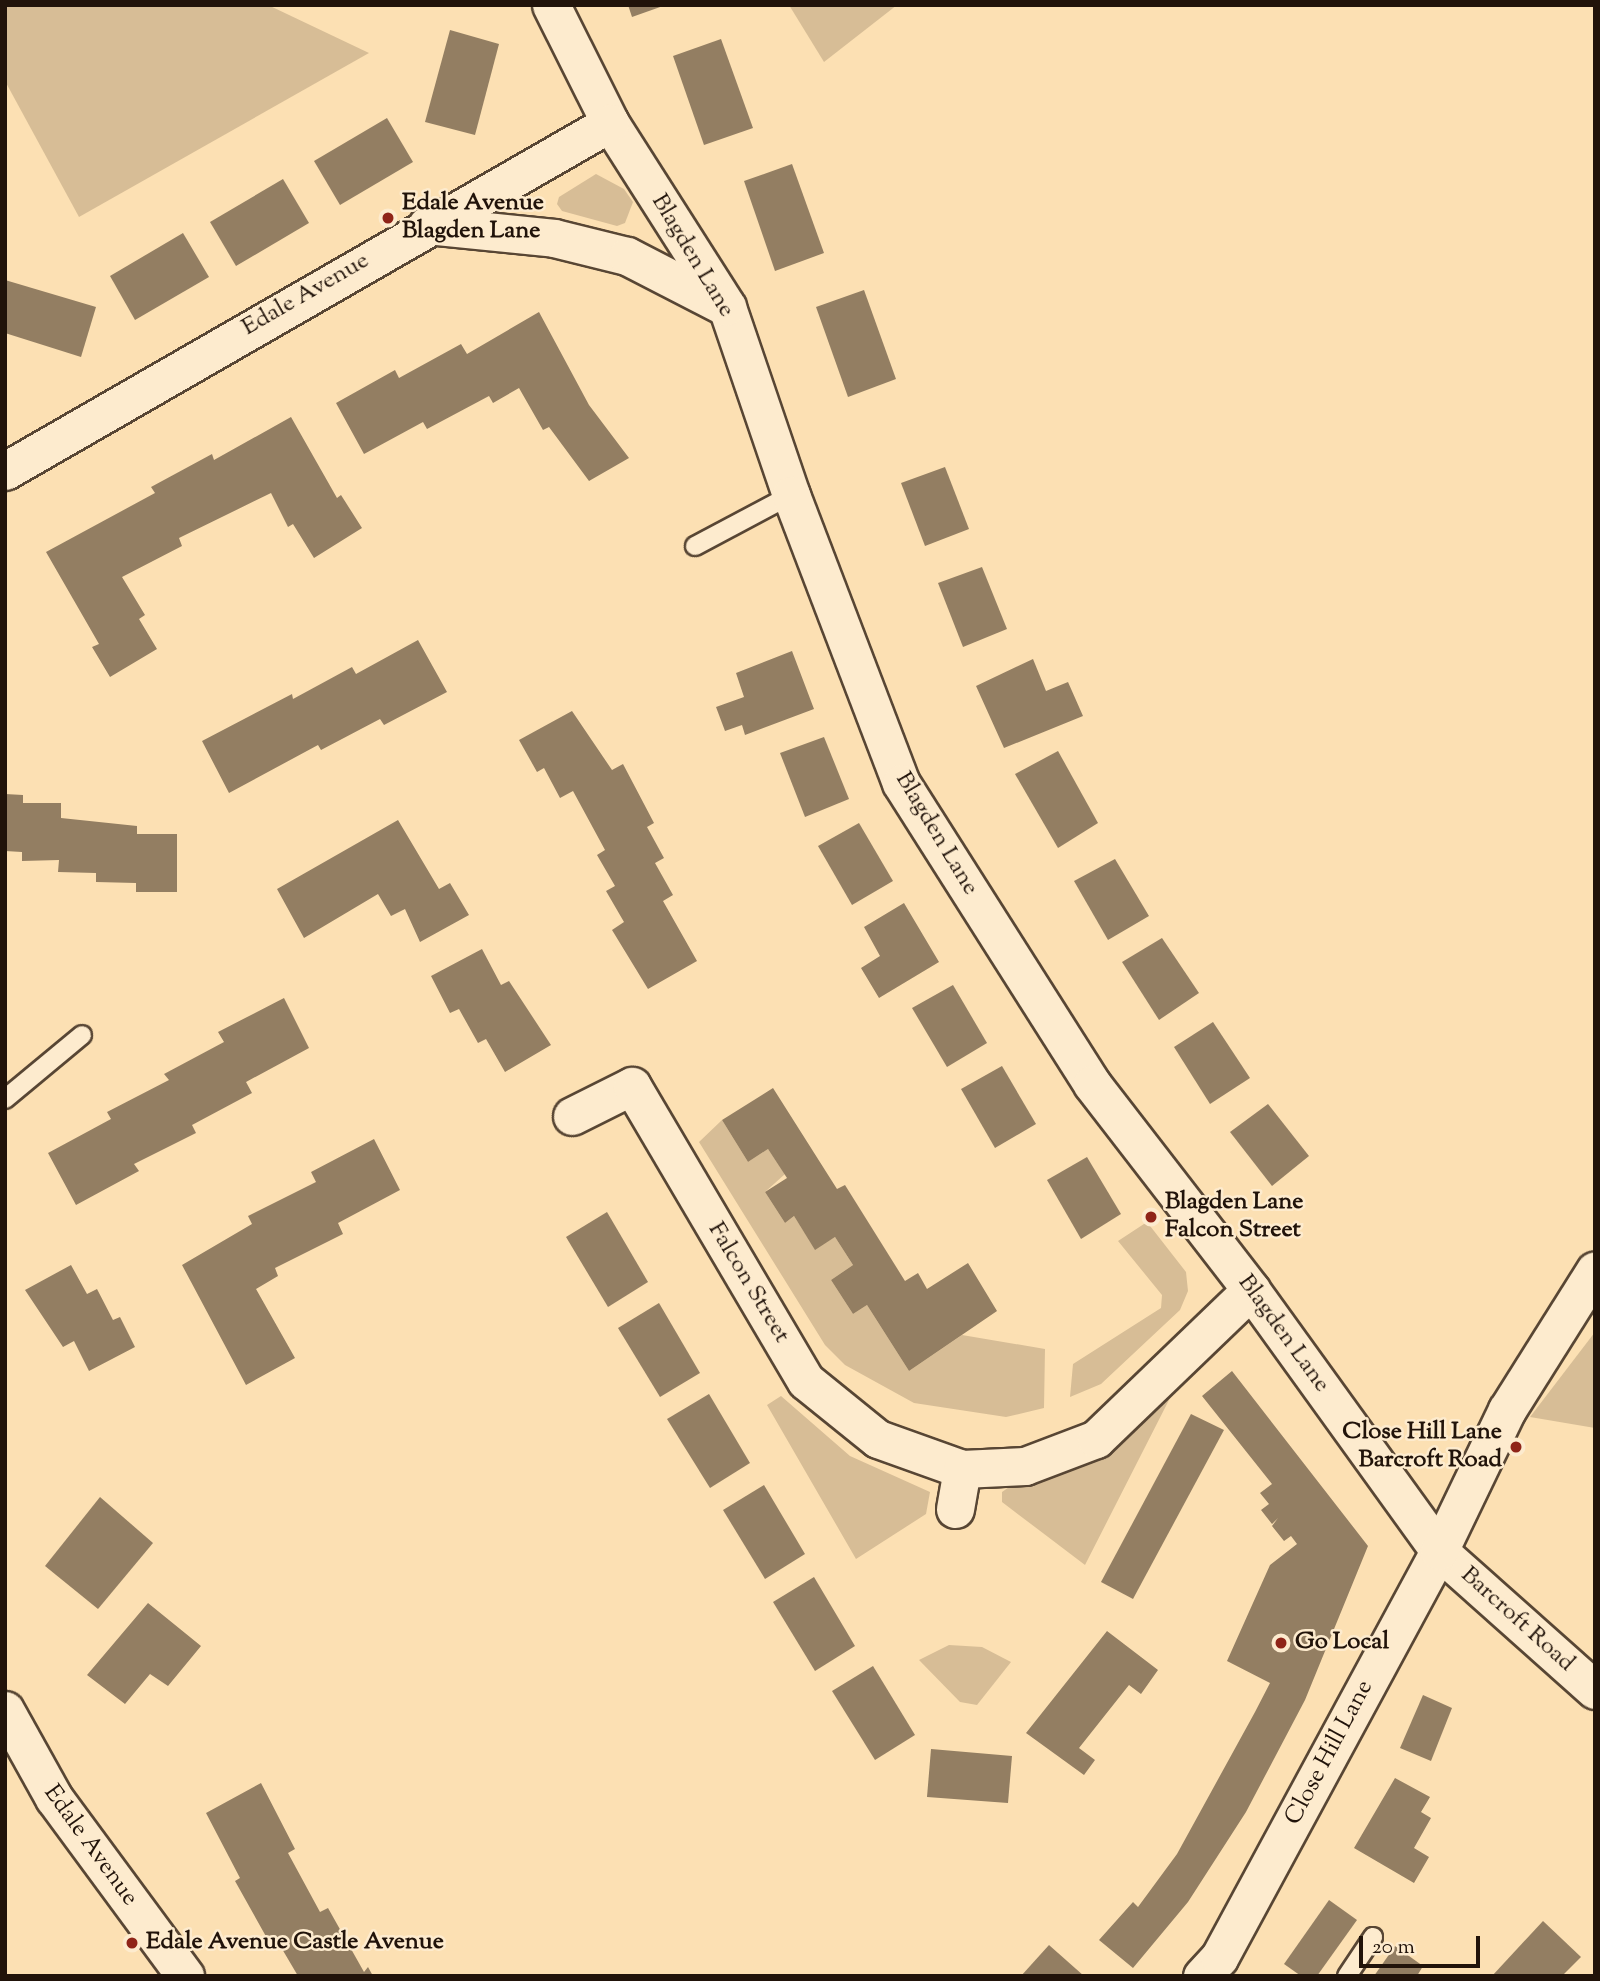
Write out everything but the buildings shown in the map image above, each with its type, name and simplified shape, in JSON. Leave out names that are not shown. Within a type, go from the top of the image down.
[{"type":"street","name":"Blagden Lane","points":[[551,5],[610,123],[727,307],[791,495],[901,783],[1092,1084],[1251,1290],[1439,1550]]},
{"type":"street","name":"Edale Avenue","points":[[5,471],[427,225],[610,123]]},
{"type":"street","points":[[427,225],[554,238],[627,256],[727,307]]},
{"type":"street","name":"Falcon Street","points":[[572,1116],[632,1086],[806,1381],[878,1439],[962,1469],[1025,1466],[1096,1439],[1251,1290]]},
{"type":"street","name":"Close Hill Lane","points":[[1221,1970],[1439,1550],[1507,1410],[1595,1270]]},
{"type":"street","points":[[955,1509],[962,1469]]},
{"type":"street","name":"Barcroft Road","points":[[1439,1550],[1595,1690]]},
{"type":"street","name":"Edale Avenue","points":[[5,1710],[54,1798],[185,1976]]},
{"type":"lane","points":[[695,546],[791,495]]},
{"type":"lane","points":[[5,1099],[82,1035]]},
{"type":"lane","points":[[1347,1976],[1373,1937]]},
{"type":"shaded area","points":[[5,5],[268,5],[369,53],[79,217],[5,81]]},
{"type":"shaded area","points":[[789,5],[897,5],[824,62]]},
{"type":"shaded area","points":[[596,174],[624,189],[633,202],[625,223],[617,226],[562,211],[557,204],[559,197]]},
{"type":"shaded area","points":[[722,1120],[748,1162],[768,1149],[785,1174],[765,1192],[785,1223],[794,1216],[815,1249],[835,1237],[853,1265],[831,1280],[853,1314],[867,1305],[909,1371],[962,1335],[1045,1349],[1044,1408],[1006,1417],[914,1403],[845,1365],[825,1345],[699,1142]]},
{"type":"shaded area","points":[[1147,1222],[1186,1272],[1188,1291],[1180,1310],[1101,1384],[1070,1397],[1073,1364],[1161,1308],[1162,1295],[1118,1241]]},
{"type":"shaded area","points":[[1595,1332],[1595,1428],[1530,1417]]},
{"type":"shaded area","points":[[781,1396],[850,1456],[930,1492],[926,1514],[856,1559],[767,1405]]},
{"type":"shaded area","points":[[1170,1398],[1085,1565],[1002,1502],[1002,1492],[1012,1485],[1080,1468],[1119,1444]]},
{"type":"shaded area","points":[[949,1645],[982,1647],[1011,1662],[977,1705],[960,1702],[919,1660]]},
{"type":"place","name":"Edale Avenue Blagden Lane","points":[[388,218]]},
{"type":"place","name":"Blagden Lane Falcon Street","points":[[1151,1217]]},
{"type":"place","name":"Close Hill Lane Barcroft Road","points":[[1516,1447]]},
{"type":"place","name":"Go Local","points":[[1281,1643]]},
{"type":"place","name":"Edale Avenue Castle Avenue","points":[[132,1943]]}]
